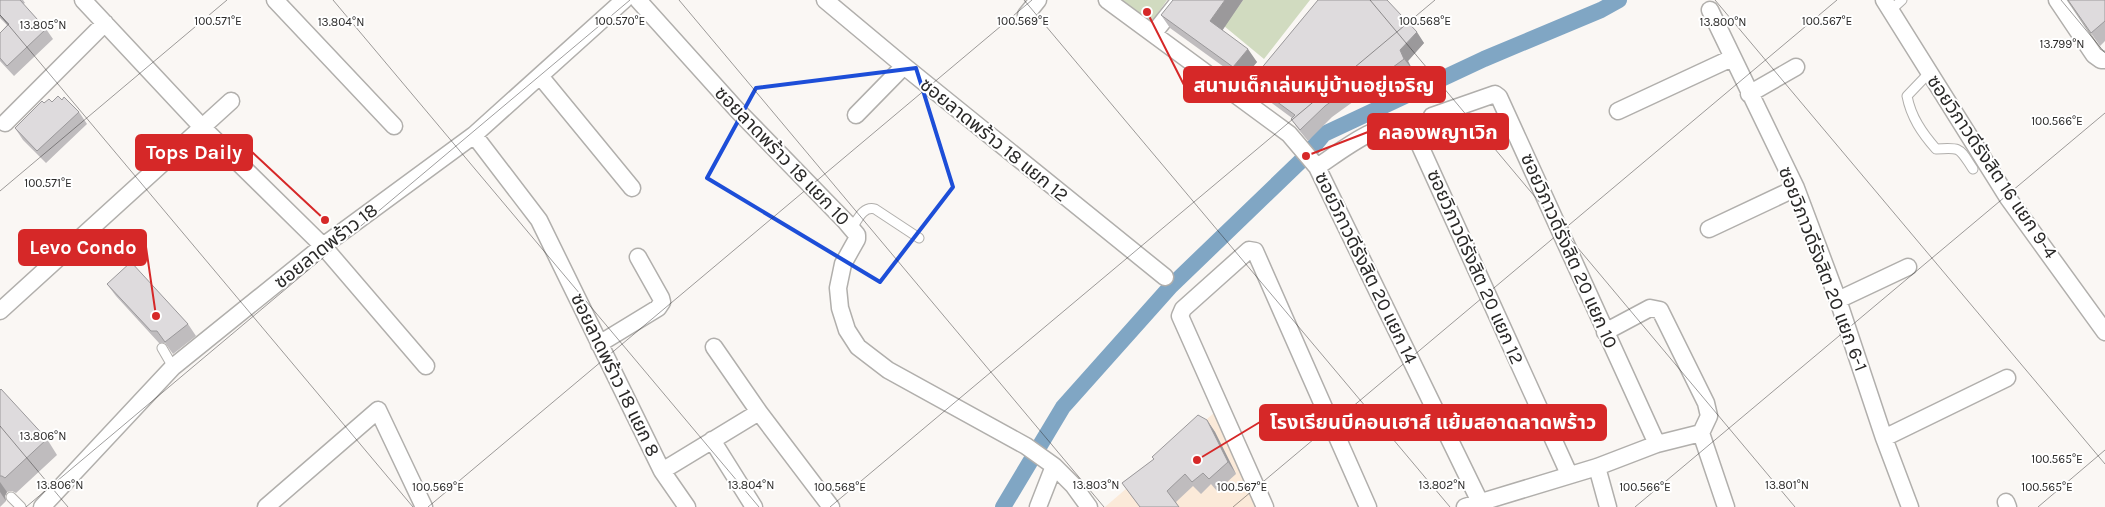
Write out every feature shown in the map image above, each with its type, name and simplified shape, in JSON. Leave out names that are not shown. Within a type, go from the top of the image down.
[{"type":"street","points":[[83,0],[201,126],[323,246],[426,366]]},
{"type":"street","points":[[275,0],[394,126]]},
{"type":"street","name":"ซอยลาดพร้าว 18","points":[[42,507],[173,368],[323,246],[474,135],[624,0]]},
{"type":"street","name":"ซอยลาดพร้าว 18 แยก 10","points":[[638,0],[738,112],[852,228],[857,239],[843,264],[838,288],[848,330],[858,347],[888,370],[1026,446],[1054,466],[1073,486],[1088,507]]},
{"type":"street","name":"ซอยลาดพร้าว 18 แยก 12","points":[[825,0],[1166,278]]},
{"type":"street","points":[[1026,15],[1038,0]]},
{"type":"street","name":"ซอยวิภาวดีรังสิต 20 แยก 14","points":[[1107,0],[1153,34],[1244,94],[1289,134],[1317,167],[1483,504]]},
{"type":"street","points":[[1153,34],[1180,0]]},
{"type":"street","points":[[2057,0],[2100,57]]},
{"type":"street","name":"ซอยวิภาวดีรังสิต 16 แยก 9-4","points":[[1892,4],[1929,73],[2008,198],[2105,332]]},
{"type":"street","name":"ซอยวิภาวดีรังสิต 20 แยก 6-1","points":[[1710,10],[1796,188],[1838,300],[1884,438],[1910,507]]},
{"type":"street","points":[[5,123],[105,23]]},
{"type":"street","points":[[1618,111],[1732,58]]},
{"type":"street","points":[[856,115],[904,66]]},
{"type":"street","points":[[1749,94],[1796,67]]},
{"type":"street","points":[[540,76],[632,188]]},
{"type":"street","name":"ซอยวิภาวดีรังสิต 20 แยก 10","points":[[1432,116],[1495,94],[1499,96],[1657,444]]},
{"type":"street","points":[[0,311],[231,100]]},
{"type":"street","name":"ซอยวิภาวดีรังสิต 20 แยก 12","points":[[1317,167],[1376,130],[1392,126],[1406,127],[1416,137],[1569,474]]},
{"type":"street","name":"ซอยลาดพร้าว 18 แยก 8","points":[[474,135],[539,220],[662,471],[759,412]]},
{"type":"street","points":[[1709,229],[1796,188]]},
{"type":"street","points":[[1265,507],[1180,316],[1183,309],[1249,250],[1255,251],[1368,507]]},
{"type":"street","points":[[599,344],[658,308],[661,304],[661,298],[638,258]]},
{"type":"street","points":[[1838,300],[1908,268]]},
{"type":"street","points":[[1605,332],[1650,308],[1660,310],[1706,403],[1709,416],[1701,433],[1726,507]]},
{"type":"street","points":[[714,348],[759,412],[831,507]]},
{"type":"street","points":[[1884,438],[2006,378]]},
{"type":"street","points":[[266,507],[378,410],[424,507]]},
{"type":"street","points":[[1483,504],[1569,474],[1597,467],[1657,444],[1701,433]]},
{"type":"street","points":[[712,440],[754,507]]},
{"type":"street","points":[[1038,507],[1054,466]]},
{"type":"street","points":[[1597,467],[1608,507]]},
{"type":"street","points":[[662,471],[686,507]]},
{"type":"lane","points":[[1929,73],[1907,96],[1910,112],[1926,138],[1936,149],[1956,147],[1973,169]]},
{"type":"lane","points":[[852,228],[864,210],[870,208],[875,209],[919,238]]},
{"type":"lane","points":[[162,348],[173,368]]},
{"type":"lane","points":[[12,496],[21,507]]},
{"type":"highlighted area","points":[[916,68],[953,187],[880,282],[707,178],[756,88]]},
{"type":"shaded area","points":[[1214,413],[1257,507],[1105,507]]},
{"type":"green space","points":[[1118,0],[1167,0],[1151,23]]},
{"type":"green space","points":[[1243,0],[1310,0],[1264,59],[1224,26]]},
{"type":"building","points":[[0,0],[20,0],[46,29],[7,66],[0,58],[0,33],[9,24],[0,15]]},
{"type":"building","points":[[1173,0],[1225,0],[1210,21],[1248,49],[1233,67],[1161,15]]},
{"type":"building","points":[[1318,0],[1387,0],[1417,32],[1400,50],[1404,59],[1366,87],[1361,80],[1325,106],[1300,130],[1291,119],[1295,115],[1250,82]]},
{"type":"building","points":[[2068,0],[2105,0],[2105,21],[2091,33]]},
{"type":"building","points":[[58,96],[62,100],[64,97],[79,112],[37,151],[15,128],[42,101],[44,103],[49,99],[52,102]]},
{"type":"building","points":[[131,262],[188,324],[165,342],[157,331],[151,331],[107,284]]},
{"type":"building","points":[[1,389],[47,439],[5,478],[0,476]]},
{"type":"building","points":[[1198,415],[1207,420],[1228,462],[1209,479],[1203,473],[1192,482],[1185,474],[1167,491],[1179,507],[1140,507],[1122,483],[1154,459],[1152,457]]},
{"type":"waterway","points":[[1003,507],[1063,407],[1171,286],[1306,156],[1324,134],[1484,59],[1601,10],[1619,0]]},
{"type":"place","name":"สนามเด็กเล่นหมู่บ้านอยู่เจริญ","points":[[1147,12]]},
{"type":"place","name":"คลองพญาเวิก","points":[[1306,156]]},
{"type":"place","name":"Tops Daily","points":[[325,220]]},
{"type":"place","name":"Levo Condo","points":[[156,316]]},
{"type":"place","name":"โรงเรียนบีคอนเฮาส์ แย้มสอาดลาดพร้าว","points":[[1197,460]]}]
